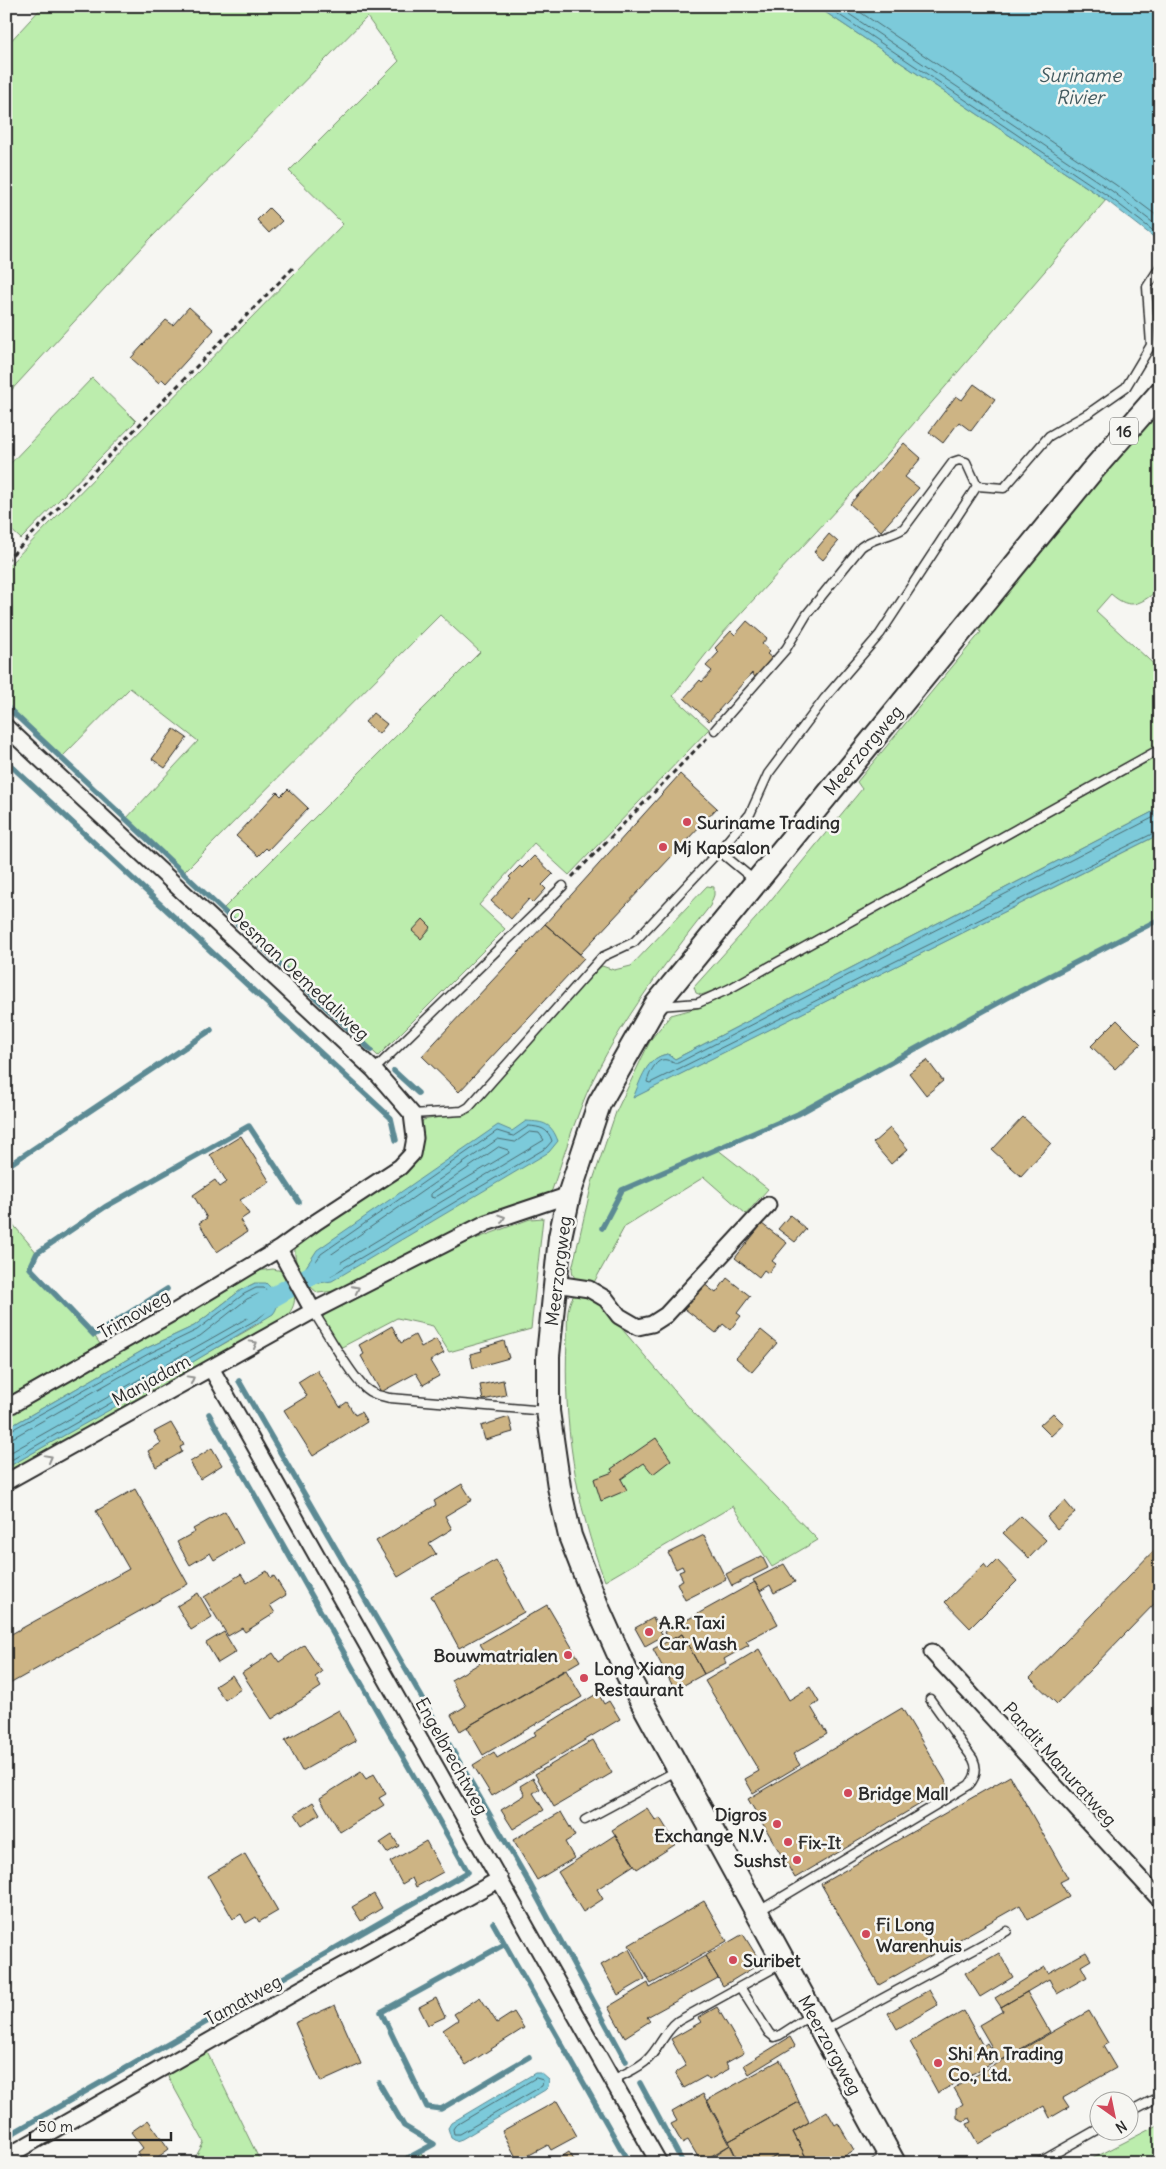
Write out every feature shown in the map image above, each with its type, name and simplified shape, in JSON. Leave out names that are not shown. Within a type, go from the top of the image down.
[{"type":"main road","name":"Meerzorgweg","points":[[887,2160],[818,2022],[631,1682],[598,1608],[570,1536],[548,1411],[548,1356],[560,1237],[569,1195],[599,1104],[656,1006],[755,881],[1124,431],[1160,392]]},
{"type":"street","name":"Oesman Oemedaliweg","points":[[6,727],[374,1070],[412,1114]]},
{"type":"street","points":[[310,1306],[282,1254],[316,1222],[400,1168],[412,1154],[415,1138],[412,1114]]},
{"type":"street","name":"Manjadam","points":[[6,1482],[211,1368],[310,1306],[486,1223],[569,1195]]},
{"type":"street","points":[[556,1284],[589,1289],[606,1299],[619,1316],[638,1327],[652,1324],[666,1315],[768,1205]]},
{"type":"street","name":"Trimoweg","points":[[6,1408],[176,1311],[282,1254]]},
{"type":"street","name":"Engelbrechtweg","points":[[211,1368],[659,2163]]},
{"type":"street","name":"Pandit Manuratweg","points":[[932,1652],[1160,1900]]},
{"type":"street","name":"Tamatweg","points":[[6,2157],[500,1879]]},
{"type":"lane","points":[[978,486],[1004,488],[1049,436],[1089,413],[1126,388],[1151,346],[1147,287],[1160,267]]},
{"type":"lane","points":[[716,730],[786,649],[807,614],[861,547],[866,543],[898,533],[904,528],[953,462],[959,460],[966,462],[978,486]]},
{"type":"lane","points":[[412,1114],[462,1111],[469,1107],[602,957],[634,942],[719,852],[750,814],[774,767],[825,698],[880,634],[978,486]]},
{"type":"lane","points":[[656,1006],[698,1003],[729,989],[1160,749]]},
{"type":"lane","points":[[719,852],[755,881]]},
{"type":"lane","points":[[374,1070],[563,886]]},
{"type":"lane","points":[[310,1306],[356,1378],[374,1395],[390,1398],[548,1411]]},
{"type":"lane","points":[[757,1912],[969,1785],[973,1780],[976,1769],[973,1759],[930,1699]]},
{"type":"lane","points":[[586,1820],[680,1769]]},
{"type":"lane","points":[[740,1987],[769,2033],[774,2037],[818,2022],[1006,1931]]},
{"type":"lane","points":[[613,2080],[647,2061],[667,2030],[678,2021],[784,1962]]},
{"type":"lane","points":[[1138,2108],[1160,2096]]},
{"type":"lane","points":[[1038,2163],[1088,2136]]},
{"type":"path","points":[[6,561],[295,266]]},
{"type":"path","points":[[563,886],[716,730]]},
{"type":"green space","points":[[43,6],[816,6],[1106,200],[884,458],[721,635],[673,696],[709,729],[569,875],[534,843],[479,905],[505,929],[378,1056],[222,910],[480,652],[440,615],[183,873],[126,819],[198,741],[130,688],[61,758],[6,706],[6,568],[343,224],[289,171],[399,61],[367,17],[150,239],[6,396],[6,46]]},
{"type":"green space","points":[[92,378],[136,421],[21,539],[6,525],[6,468]]},
{"type":"green space","points":[[1160,408],[1160,588],[1148,598],[1131,604],[1118,600],[1111,594],[1096,611],[1160,670],[1160,745],[723,987],[701,995],[696,993],[694,987],[756,918],[862,789],[857,782],[981,632],[976,625]]},
{"type":"green space","points":[[1160,755],[1160,808],[675,1059],[668,1054],[661,1056],[650,1064],[646,1070],[634,1097],[1160,834],[1160,919],[1007,998],[798,1114],[717,1149],[768,1189],[746,1214],[704,1177],[625,1226],[592,1286],[574,1277],[572,1269],[592,1183],[616,1112],[651,1039],[671,1015],[697,1008],[732,992]]},
{"type":"green space","points":[[707,886],[714,887],[714,895],[710,906],[638,1002],[606,1054],[577,1117],[552,1190],[547,1195],[476,1220],[335,1291],[318,1293],[300,1271],[295,1257],[296,1243],[420,1144],[423,1120],[469,1112],[589,976],[602,966],[614,970],[631,966]]},
{"type":"green space","points":[[6,1216],[37,1253],[30,1268],[94,1335],[100,1344],[6,1398]]},
{"type":"green space","points":[[543,1218],[531,1329],[449,1352],[433,1326],[397,1318],[340,1348],[321,1320],[329,1309],[467,1242],[530,1219]]},
{"type":"green space","points":[[273,1269],[283,1271],[293,1289],[293,1306],[285,1318],[6,1477],[6,1468],[262,1322],[255,1283],[241,1290],[194,1326],[147,1348],[6,1429],[6,1415],[256,1271]]},
{"type":"green space","points":[[580,1293],[599,1302],[691,1410],[818,1540],[772,1567],[733,1506],[605,1581],[586,1522],[573,1462],[569,1432],[566,1370],[567,1316],[571,1300],[574,1295]]},
{"type":"green space","points":[[206,2050],[261,2163],[192,2163],[204,2142],[166,2073]]},
{"type":"green space","points":[[1160,2124],[1160,2163],[1084,2163],[1125,2142],[1138,2142],[1138,2135]]},
{"type":"green space","points":[[420,2152],[427,2163],[399,2163]]},
{"type":"water","name":"Suriname Rivier","points":[[816,6],[1160,6],[1160,242],[1106,200]]},
{"type":"water","points":[[1160,808],[1160,834],[633,1098],[649,1064],[661,1056],[668,1054],[675,1059]]},
{"type":"water","points":[[526,1121],[543,1123],[553,1130],[558,1141],[549,1152],[332,1281],[311,1282],[304,1270],[317,1250],[498,1125],[512,1131]]},
{"type":"water","points":[[255,1283],[266,1283],[273,1290],[277,1298],[277,1306],[273,1314],[163,1380],[6,1468],[6,1429],[147,1348],[194,1326],[241,1290]]},
{"type":"water","points":[[535,2073],[541,2073],[549,2080],[548,2087],[545,2090],[462,2139],[456,2141],[451,2138],[448,2128],[451,2123]]},
{"type":"building","points":[[269,208],[282,221],[269,233],[257,220]]},
{"type":"building","points":[[189,307],[214,330],[166,383],[162,379],[159,383],[131,358],[166,320],[173,325]]},
{"type":"building","points":[[974,384],[995,399],[971,431],[959,422],[943,443],[929,432],[956,396],[962,400]]},
{"type":"building","points":[[904,443],[921,458],[905,477],[919,488],[881,531],[850,504]]},
{"type":"building","points":[[829,534],[838,542],[823,560],[814,552]]},
{"type":"building","points":[[747,621],[767,638],[762,644],[770,651],[767,654],[772,658],[755,677],[752,673],[709,721],[684,698],[700,680],[702,682],[712,671],[706,666],[719,652],[715,648],[731,631],[735,635]]},
{"type":"building","points":[[373,713],[387,724],[379,734],[365,722]]},
{"type":"building","points":[[174,729],[187,738],[165,768],[152,759]]},
{"type":"building","points":[[680,774],[717,808],[580,954],[545,924]]},
{"type":"building","points":[[288,789],[308,808],[268,850],[266,848],[258,856],[236,836],[277,792],[281,796]]},
{"type":"building","points":[[534,856],[553,874],[542,885],[546,889],[533,903],[529,899],[511,919],[491,901],[511,879],[509,877]]},
{"type":"building","points":[[423,919],[431,927],[421,939],[412,931]]},
{"type":"building","points":[[545,924],[584,958],[459,1092],[422,1056]]},
{"type":"building","points":[[1117,1020],[1141,1044],[1115,1069],[1091,1046]]},
{"type":"building","points":[[927,1060],[943,1081],[926,1095],[909,1073]]},
{"type":"building","points":[[1023,1117],[1051,1143],[1021,1176],[992,1150]]},
{"type":"building","points":[[890,1128],[908,1149],[891,1164],[873,1143]]},
{"type":"building","points":[[241,1136],[270,1182],[240,1200],[249,1214],[240,1220],[247,1232],[217,1252],[199,1223],[207,1218],[193,1195],[215,1180],[220,1187],[227,1182],[210,1155]]},
{"type":"building","points":[[790,1215],[806,1229],[795,1242],[778,1229]]},
{"type":"building","points":[[762,1224],[787,1243],[772,1261],[776,1264],[768,1273],[764,1270],[759,1277],[735,1258]]},
{"type":"building","points":[[727,1278],[750,1296],[737,1313],[741,1316],[730,1330],[723,1324],[716,1333],[681,1306],[700,1281],[716,1293]]},
{"type":"building","points":[[392,1326],[401,1343],[415,1335],[421,1347],[436,1339],[444,1353],[430,1361],[439,1376],[423,1385],[416,1373],[381,1392],[361,1356],[364,1354],[359,1345]]},
{"type":"building","points":[[761,1330],[777,1343],[752,1372],[736,1358]]},
{"type":"building","points":[[504,1341],[509,1358],[473,1368],[470,1354],[482,1351],[481,1348]]},
{"type":"building","points":[[317,1370],[340,1407],[347,1402],[355,1415],[361,1412],[367,1422],[313,1456],[284,1410],[307,1396],[298,1382]]},
{"type":"building","points":[[503,1380],[506,1395],[483,1400],[480,1385]]},
{"type":"building","points":[[1053,1413],[1064,1424],[1051,1436],[1040,1425]]},
{"type":"building","points":[[509,1417],[513,1432],[485,1440],[481,1426]]},
{"type":"building","points":[[171,1423],[184,1445],[180,1447],[182,1452],[156,1467],[148,1451],[161,1443],[154,1432]]},
{"type":"building","points":[[656,1438],[671,1460],[653,1474],[644,1463],[621,1479],[627,1490],[601,1501],[594,1479],[613,1472],[611,1469]]},
{"type":"building","points":[[212,1448],[222,1465],[200,1479],[190,1462]]},
{"type":"building","points":[[462,1484],[472,1500],[445,1516],[452,1529],[429,1543],[436,1554],[398,1577],[376,1541],[436,1505],[434,1501]]},
{"type":"building","points":[[135,1489],[188,1584],[6,1686],[6,1637],[129,1569],[96,1511]]},
{"type":"building","points":[[1065,1501],[1075,1513],[1057,1529],[1047,1517]]},
{"type":"building","points":[[225,1511],[243,1543],[214,1560],[210,1553],[190,1565],[177,1542],[195,1532],[193,1529]]},
{"type":"building","points":[[1021,1516],[1046,1540],[1029,1558],[1003,1533]]},
{"type":"building","points":[[704,1535],[726,1579],[685,1600],[677,1583],[683,1580],[679,1572],[684,1570],[682,1566],[676,1569],[668,1553]]},
{"type":"building","points":[[1160,1544],[1160,1598],[1057,1704],[1030,1678]]},
{"type":"building","points":[[762,1556],[768,1568],[732,1586],[726,1574]]},
{"type":"building","points":[[496,1560],[524,1612],[459,1648],[431,1596]]},
{"type":"building","points":[[997,1560],[1017,1581],[970,1628],[945,1602],[984,1564],[988,1569]]},
{"type":"building","points":[[784,1564],[795,1582],[774,1593],[770,1585],[760,1591],[753,1580]]},
{"type":"building","points":[[267,1571],[271,1578],[274,1576],[286,1595],[270,1605],[275,1613],[245,1632],[242,1628],[228,1636],[204,1597],[241,1574],[247,1583]]},
{"type":"building","points":[[755,1582],[778,1624],[746,1641],[749,1645],[724,1659],[726,1663],[704,1674],[682,1634],[669,1641],[665,1632]]},
{"type":"building","points":[[198,1593],[212,1617],[191,1630],[177,1606]]},
{"type":"building","points":[[547,1605],[580,1661],[460,1731],[451,1715],[466,1706],[451,1680],[489,1658],[480,1644]]},
{"type":"building","name":"A.R. Taxi Car Wash","points":[[653,1618],[663,1636],[645,1646],[635,1628]]},
{"type":"building","points":[[224,1632],[236,1652],[218,1663],[206,1643]]},
{"type":"building","points":[[682,1634],[704,1674],[675,1690],[653,1649]]},
{"type":"building","points":[[304,1645],[322,1672],[315,1677],[321,1687],[272,1719],[242,1673],[273,1653],[279,1662]]},
{"type":"building","points":[[759,1649],[789,1700],[810,1687],[819,1702],[811,1707],[827,1734],[793,1754],[800,1765],[753,1793],[745,1779],[759,1771],[705,1681]]},
{"type":"building","points":[[566,1670],[582,1697],[483,1755],[467,1727]]},
{"type":"building","points":[[232,1675],[241,1689],[225,1700],[215,1686]]},
{"type":"building","points":[[598,1693],[604,1704],[609,1701],[620,1719],[492,1796],[473,1765],[494,1752],[497,1758],[536,1735],[534,1732]]},
{"type":"building","name":"Bridge Mall","points":[[902,1708],[949,1787],[795,1878],[748,1799]]},
{"type":"building","points":[[339,1710],[356,1741],[302,1771],[285,1740]]},
{"type":"building","points":[[593,1740],[612,1773],[554,1807],[535,1774]]},
{"type":"building","points":[[361,1772],[366,1779],[374,1774],[386,1794],[379,1798],[384,1805],[340,1832],[320,1798]]},
{"type":"building","points":[[1010,1776],[1068,1878],[1060,1882],[1069,1897],[1028,1920],[1020,1905],[879,1985],[821,1884]]},
{"type":"building","points":[[533,1778],[540,1789],[533,1793],[544,1810],[513,1829],[501,1810],[525,1795],[520,1786]]},
{"type":"building","points":[[313,1802],[320,1814],[302,1825],[295,1814]]},
{"type":"building","points":[[647,1808],[656,1821],[660,1818],[676,1844],[637,1869],[612,1830]]},
{"type":"building","points":[[561,1812],[575,1836],[565,1842],[574,1858],[537,1880],[513,1840]]},
{"type":"building","points":[[392,1835],[399,1846],[387,1853],[380,1843]]},
{"type":"building","points":[[615,1835],[634,1865],[597,1889],[603,1899],[583,1912],[558,1872]]},
{"type":"building","points":[[426,1841],[443,1872],[416,1887],[412,1878],[402,1884],[390,1862]]},
{"type":"building","points":[[245,1854],[278,1911],[259,1922],[256,1917],[246,1923],[241,1914],[233,1919],[208,1876]]},
{"type":"building","points":[[374,1894],[382,1908],[361,1921],[352,1907]]},
{"type":"building","points":[[704,1901],[727,1941],[651,1984],[629,1945]]},
{"type":"building","name":"Suribet","points":[[743,1934],[761,1963],[723,1986],[705,1956]]},
{"type":"building","points":[[629,1949],[645,1979],[618,1995],[601,1965]]},
{"type":"building","points":[[1086,1952],[1091,1960],[1081,1966],[1087,1977],[1057,1994],[1049,1979],[1001,2007],[995,1998],[1045,1967],[1048,1973]]},
{"type":"building","points":[[999,1953],[1013,1977],[980,1997],[965,1973]]},
{"type":"building","points":[[705,1956],[718,1978],[647,2017],[650,2021],[625,2037],[608,2007],[648,1983],[650,1988]]},
{"type":"building","points":[[929,1990],[938,2005],[897,2029],[888,2013]]},
{"type":"building","points":[[1027,1992],[1050,2032],[1000,2061],[979,2025],[1003,2011],[1001,2007]]},
{"type":"building","points":[[480,1997],[497,2023],[514,2012],[524,2028],[466,2065],[443,2030],[458,2020],[454,2014]]},
{"type":"building","points":[[436,1998],[445,2017],[428,2025],[419,2007]]},
{"type":"building","points":[[335,2005],[361,2064],[321,2082],[295,2023]]},
{"type":"building","points":[[717,2007],[744,2053],[726,2063],[729,2069],[709,2080],[706,2076],[684,2088],[675,2073],[686,2066],[671,2039],[701,2022],[698,2018]]},
{"type":"building","points":[[964,2011],[983,2046],[987,2043],[997,2060],[938,2093],[910,2042]]},
{"type":"building","points":[[1089,2011],[1108,2043],[1103,2046],[1116,2068],[1063,2098],[1069,2107],[1050,2118],[1044,2106],[978,2144],[967,2124],[972,2122],[970,2118],[964,2121],[957,2118],[957,2108],[963,2104],[954,2088]]},
{"type":"building","points":[[790,2037],[795,2046],[749,2074],[744,2065]]},
{"type":"building","points":[[780,2060],[799,2102],[729,2141],[707,2100]]},
{"type":"building","points":[[703,2094],[730,2145],[701,2162],[688,2140],[682,2143],[671,2124],[677,2121],[672,2112]]},
{"type":"building","points":[[557,2101],[577,2136],[551,2150],[548,2145],[518,2161],[502,2131]]},
{"type":"building","points":[[799,2102],[809,2122],[793,2132],[809,2163],[779,2163],[776,2156],[764,2163],[739,2163],[729,2141]]},
{"type":"building","points":[[827,2111],[835,2125],[838,2123],[854,2150],[834,2163],[809,2163],[793,2132]]},
{"type":"building","points":[[148,2120],[169,2149],[150,2163],[144,2163],[137,2153],[143,2148],[131,2132]]},
{"type":"building","points":[[730,2145],[739,2163],[703,2163]]},
{"type":"building","points":[[569,2152],[576,2163],[552,2163]]},
{"type":"building","points":[[776,2156],[779,2163],[764,2163]]},
{"type":"waterway","points":[[6,706],[371,1050]]},
{"type":"waterway","points":[[6,761],[391,1118],[396,1140]]},
{"type":"waterway","points":[[602,1228],[622,1190],[798,1114],[1007,998],[1160,919]]},
{"type":"waterway","points":[[6,1167],[211,1030]]},
{"type":"waterway","points":[[394,1071],[418,1093]]},
{"type":"waterway","points":[[167,1289],[94,1335],[30,1268],[37,1253],[105,1207],[249,1126],[299,1202]]},
{"type":"waterway","points":[[252,1309],[331,1264]]},
{"type":"waterway","points":[[239,1381],[531,1886],[626,2061]]},
{"type":"waterway","points":[[6,2137],[468,1872],[209,1414]]},
{"type":"waterway","points":[[493,1923],[629,2163]]},
{"type":"waterway","points":[[505,1944],[381,2012],[427,2107],[441,2109],[529,2057]]},
{"type":"waterway","points":[[379,2083],[404,2126],[434,2144],[399,2163]]},
{"type":"waterway","points":[[640,2083],[683,2163]]},
{"type":"place","name":"Suriname Trading","points":[[687,822]]},
{"type":"place","name":"Mj Kapsalon","points":[[663,847]]},
{"type":"place","name":"A.R. Taxi Car Wash","points":[[649,1632]]},
{"type":"place","name":"Bouwmatrialen","points":[[568,1655]]},
{"type":"place","name":"Long Xiang Restaurant","points":[[584,1678]]},
{"type":"place","name":"Bridge Mall","points":[[848,1793]]},
{"type":"place","name":"Digros Exchange N.V.","points":[[777,1824]]},
{"type":"place","name":"Fix-It","points":[[788,1842]]},
{"type":"place","name":"Sushst","points":[[797,1860]]},
{"type":"place","name":"Fi Long Warenhuis","points":[[866,1934]]},
{"type":"place","name":"Suribet","points":[[733,1960]]},
{"type":"place","name":"Shi An Trading Co., Ltd.","points":[[938,2063]]}]
